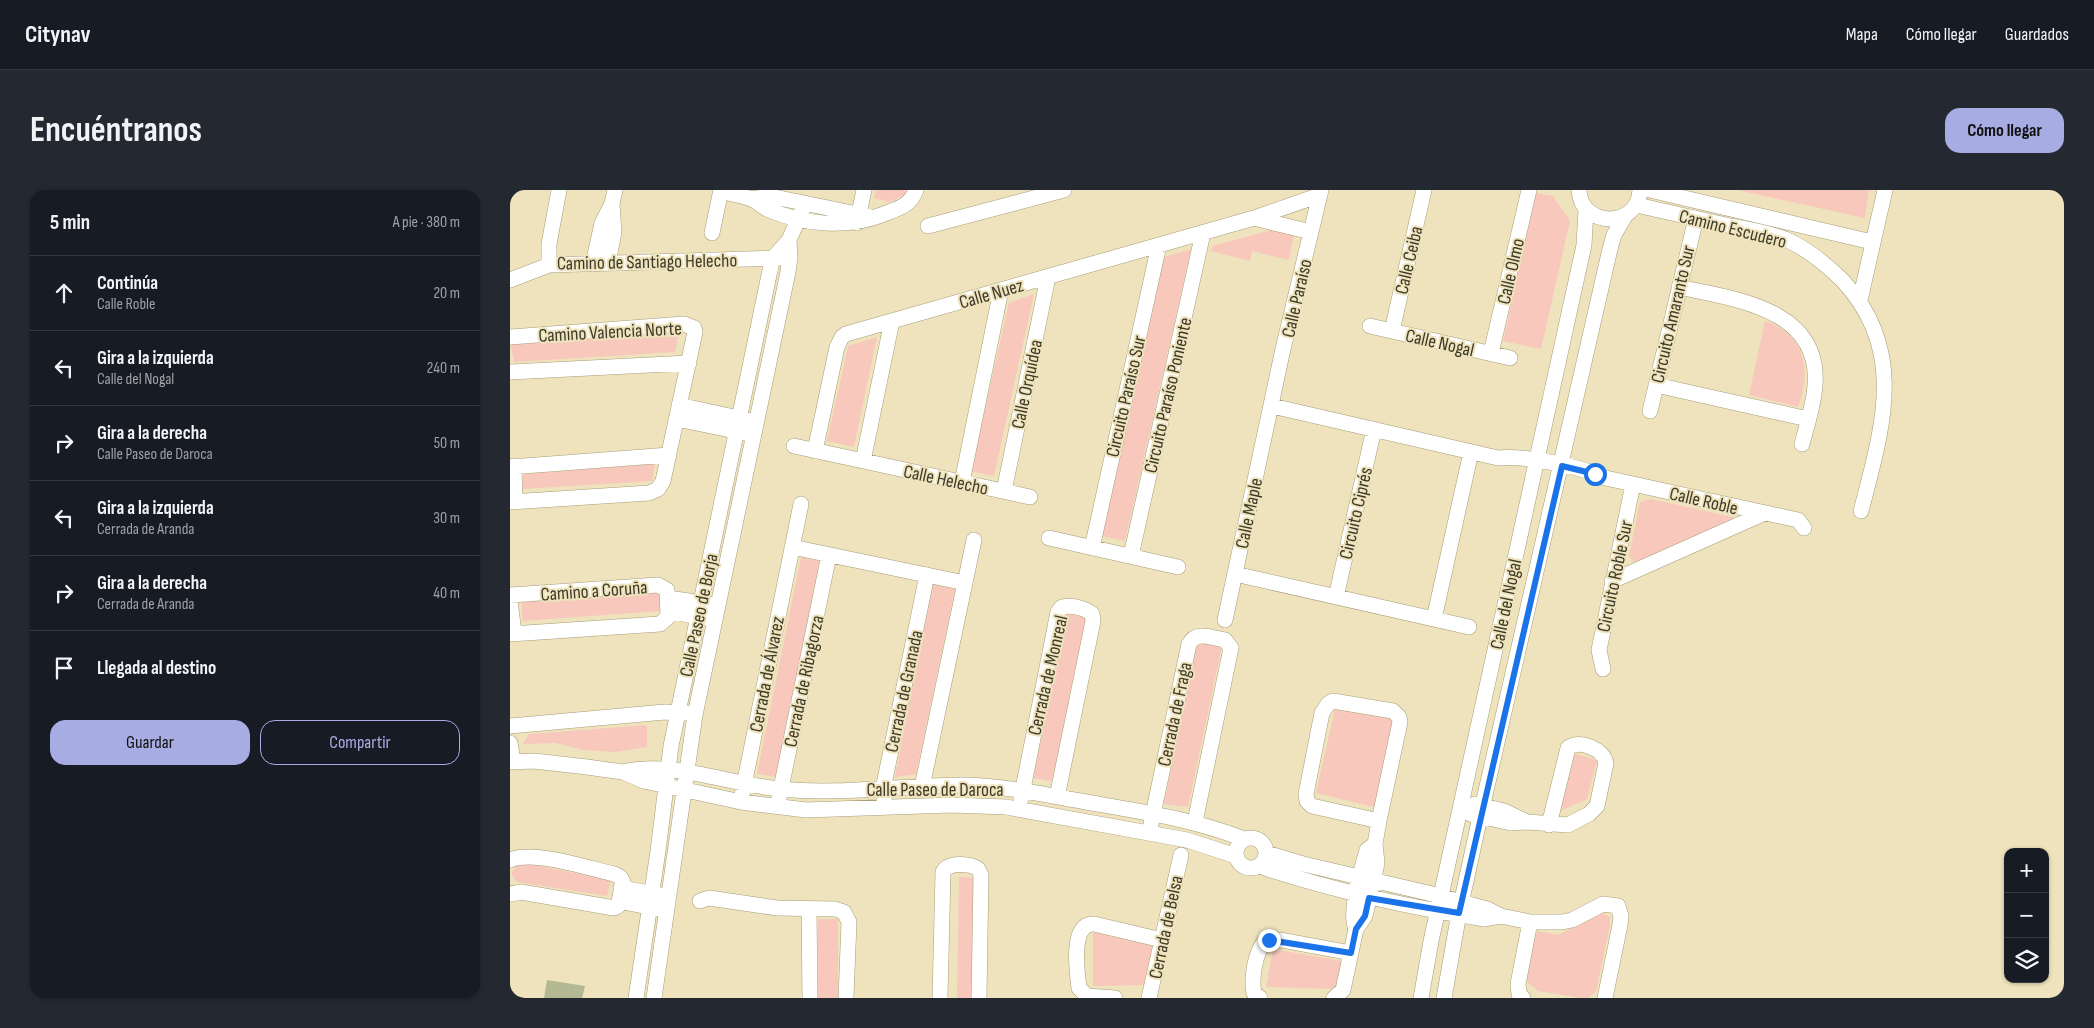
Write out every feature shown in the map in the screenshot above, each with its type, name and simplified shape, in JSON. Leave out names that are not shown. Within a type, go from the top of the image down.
[{"type":"street","name":"Camino de Santiago Helecho","points":[[559,190],[549,244],[549,265],[790,257]]},
{"type":"street","points":[[858,218],[864,190]]},
{"type":"street","points":[[712,233],[721,191],[752,199],[769,198],[805,204],[858,218],[876,218],[907,205],[912,200],[916,190]]},
{"type":"street","points":[[928,226],[1064,190]]},
{"type":"street","name":"Calle Ceiba","points":[[1392,331],[1424,190]]},
{"type":"street","name":"Calle Olmo","points":[[1491,353],[1529,190]]},
{"type":"street","points":[[1579,190],[1586,210],[1606,220],[1625,216]]},
{"type":"street","name":"Camino Escudero","points":[[1650,190],[1872,242]]},
{"type":"street","points":[[1860,300],[1885,190]]},
{"type":"street","name":"Calle Nuez","points":[[815,451],[839,341],[851,332],[1254,218],[1320,192]]},
{"type":"street","name":"Calle Paraíso","points":[[1272,406],[1320,192]]},
{"type":"street","points":[[608,263],[614,232],[614,197]]},
{"type":"street","points":[[593,264],[602,223],[614,197]]},
{"type":"street","name":"Calle del Nogal","points":[[1444,998],[1460,908],[1610,249],[1614,235],[1638,197]]},
{"type":"street","name":"Camino Escudero","points":[[1638,197],[1696,218],[1768,234],[1798,245],[1831,269],[1860,300],[1880,348],[1885,383],[1883,410],[1877,443],[1861,511]]},
{"type":"street","points":[[769,198],[799,218],[838,225],[858,218]]},
{"type":"street","name":"Calle Paseo de Borja","points":[[636,998],[651,900],[666,778],[677,712],[737,425],[773,258],[789,240],[805,204]]},
{"type":"street","name":"Calle del Nogal","points":[[1421,998],[1439,903],[1584,245],[1586,210]]},
{"type":"street","points":[[1254,218],[1311,232]]},
{"type":"street","name":"Circuito Amaranto Sur","points":[[1650,411],[1696,218]]},
{"type":"street","name":"Circuito Paraíso Poniente","points":[[1131,556],[1203,233]]},
{"type":"street","name":"Calle Paseo de Borja","points":[[654,998],[682,790],[695,715],[790,257],[789,240]]},
{"type":"street","name":"Circuito Paraíso Sur","points":[[1092,548],[1159,245]]},
{"type":"street","points":[[510,280],[549,265]]},
{"type":"street","name":"Calle Orquídea","points":[[1004,491],[1048,277]]},
{"type":"street","points":[[1679,287],[1753,303],[1774,312],[1793,327],[1807,347],[1815,372],[1815,386],[1802,444]]},
{"type":"street","points":[[962,482],[1001,290]]},
{"type":"street","points":[[863,461],[892,320]]},
{"type":"street","name":"Camino Valencia Norte","points":[[510,337],[684,324],[694,328],[695,332],[669,455],[663,480],[658,489],[650,493],[513,501]]},
{"type":"street","name":"Calle Nogal","points":[[1370,326],[1510,358]]},
{"type":"street","points":[[510,372],[689,363]]},
{"type":"street","points":[[1656,385],[1808,419]]},
{"type":"street","points":[[1272,406],[1498,458],[1512,457],[1536,465]]},
{"type":"street","name":"Calle Maple","points":[[1224,620],[1272,406]]},
{"type":"street","points":[[678,412],[755,428]]},
{"type":"street","name":"Circuito Ciprés","points":[[1336,597],[1374,429]]},
{"type":"street","name":"Calle Helecho","points":[[794,446],[1030,497]]},
{"type":"street","points":[[1434,619],[1471,452]]},
{"type":"street","points":[[513,501],[512,466],[669,455]]},
{"type":"street","name":"Calle Roble","points":[[1536,465],[1561,470],[1587,479],[1601,477],[1798,520],[1804,528]]},
{"type":"street","name":"Circuito Roble Sur","points":[[1603,669],[1599,650],[1633,484]]},
{"type":"street","name":"Cerrada de Álvarez","points":[[740,802],[801,504]]},
{"type":"street","points":[[1612,581],[1765,514]]},
{"type":"street","points":[[1049,538],[1178,567]]},
{"type":"street","points":[[922,787],[974,540]]},
{"type":"street","points":[[792,547],[965,583]]},
{"type":"street","name":"Cerrada de Ribagorza","points":[[777,808],[829,555]]},
{"type":"street","points":[[1235,574],[1469,627]]},
{"type":"street","name":"Cerrada de Granada","points":[[884,808],[883,789],[927,575]]},
{"type":"street","name":"Camino a Coruña","points":[[510,595],[658,585],[667,590],[668,617],[660,624],[512,634],[510,601]]},
{"type":"street","name":"Camino a Coruña","points":[[668,605],[716,613]]},
{"type":"street","name":"Cerrada de Monreal","points":[[1019,809],[1058,612],[1062,607],[1068,606],[1087,610],[1092,614],[1093,620],[1057,797]]},
{"type":"street","name":"Cerrada de Fraga","points":[[1149,834],[1189,644],[1193,638],[1199,635],[1225,640],[1231,648],[1195,822]]},
{"type":"street","points":[[1334,998],[1343,990],[1356,929],[1353,913],[1363,897],[1367,879],[1377,863],[1375,844],[1399,727],[1399,717],[1393,712],[1333,702],[1328,704],[1322,713],[1306,794],[1307,801],[1312,806],[1379,821]]},
{"type":"street","points":[[510,726],[677,712],[695,715]]},
{"type":"street","name":"Calle Paseo de Daroca","points":[[510,742],[511,761],[559,763],[623,772],[646,768],[666,778],[682,790],[777,808],[834,810],[965,805],[1019,809],[1204,844],[1236,856]]},
{"type":"street","points":[[1461,806],[1482,811],[1510,823],[1527,822],[1549,824],[1568,825],[1589,814],[1597,806],[1606,763],[1605,756],[1598,749],[1575,745],[1568,748],[1549,824]]},
{"type":"street","name":"Calle Paseo de Daroca","points":[[666,778],[685,773],[781,790],[966,786],[1022,790],[1195,822],[1244,839]]},
{"type":"street","points":[[965,805],[966,786]]},
{"type":"street","points":[[1263,859],[1263,843],[1259,840],[1244,839],[1237,846],[1236,856],[1245,867],[1263,859],[1367,879],[1460,908],[1485,919],[1501,916],[1530,922],[1567,921],[1603,904],[1618,906],[1621,916],[1620,925],[1605,998]]},
{"type":"street","name":"Cerrada de Belsa","points":[[1149,998],[1181,855]]},
{"type":"street","points":[[510,860],[526,856],[540,858],[614,874],[622,880],[618,906],[608,909],[521,892],[510,894]]},
{"type":"street","points":[[1263,859],[1311,884],[1363,897],[1439,903]]},
{"type":"street","points":[[940,998],[943,872],[951,866],[971,865],[978,869],[981,875],[980,998]]},
{"type":"street","points":[[620,894],[668,904]]},
{"type":"street","points":[[700,901],[709,898],[778,908],[840,910],[847,916],[846,998]]},
{"type":"street","points":[[809,909],[810,998]]},
{"type":"street","points":[[1523,998],[1519,994],[1518,984],[1530,922]]},
{"type":"street","points":[[1115,998],[1087,996],[1079,988],[1078,938],[1083,927],[1088,924],[1094,924],[1162,940]]},
{"type":"street","points":[[1260,998],[1254,992],[1253,980],[1259,952],[1265,941],[1275,940],[1351,953]]},
{"type":"shaded area","points":[[876,190],[909,190],[908,193],[889,202],[874,198]]},
{"type":"shaded area","points":[[1737,190],[1869,190],[1865,218]]},
{"type":"shaded area","points":[[1536,193],[1553,196],[1570,221],[1541,349],[1503,341]]},
{"type":"shaded area","points":[[1271,230],[1294,235],[1289,260],[1252,251],[1250,261],[1211,251],[1213,246]]},
{"type":"shaded area","points":[[1191,249],[1125,541],[1102,536],[1164,257]]},
{"type":"shaded area","points":[[1034,294],[994,476],[971,471],[1009,303]]},
{"type":"shaded area","points":[[1765,321],[1789,335],[1802,355],[1804,380],[1798,407],[1749,395]]},
{"type":"shaded area","points":[[595,337],[678,337],[675,352],[514,362],[510,342]]},
{"type":"shaded area","points":[[877,337],[854,447],[827,441],[848,346]]},
{"type":"shaded area","points":[[655,464],[652,481],[523,489],[523,474]]},
{"type":"shaded area","points":[[1651,499],[1741,519],[1634,563],[1629,556],[1640,502]]},
{"type":"shaded area","points":[[801,557],[821,562],[776,777],[757,774]]},
{"type":"shaded area","points":[[933,584],[955,589],[916,774],[895,777]]},
{"type":"shaded area","points":[[661,592],[661,611],[522,621],[522,602]]},
{"type":"shaded area","points":[[1067,614],[1087,618],[1052,781],[1033,778]]},
{"type":"shaded area","points":[[1197,642],[1222,646],[1188,807],[1164,804]]},
{"type":"shaded area","points":[[1335,709],[1394,718],[1374,807],[1316,793]]},
{"type":"shaded area","points":[[647,725],[647,747],[615,752],[584,750],[555,743],[523,744],[529,734]]},
{"type":"shaded area","points":[[1572,753],[1597,760],[1587,799],[1560,811]]},
{"type":"shaded area","points":[[517,865],[535,865],[611,880],[607,896],[517,882],[511,874]]},
{"type":"shaded area","points":[[959,877],[976,878],[974,998],[957,998]]},
{"type":"shaded area","points":[[1602,913],[1610,917],[1610,926],[1596,991],[1588,998],[1538,991],[1525,980],[1534,938],[1538,931],[1558,935]]},
{"type":"shaded area","points":[[818,919],[838,919],[838,998],[818,998]]},
{"type":"shaded area","points":[[1093,932],[1155,945],[1145,985],[1093,986]]},
{"type":"shaded area","points":[[1273,949],[1341,961],[1342,975],[1336,989],[1266,987]]},
{"type":"building","points":[[547,980],[585,986],[582,998],[544,998]]},
{"type":"route","points":[[1269,940],[1281,940],[1351,953],[1356,929],[1365,916],[1369,898],[1459,913],[1562,466],[1582,469],[1595,474]]}]
